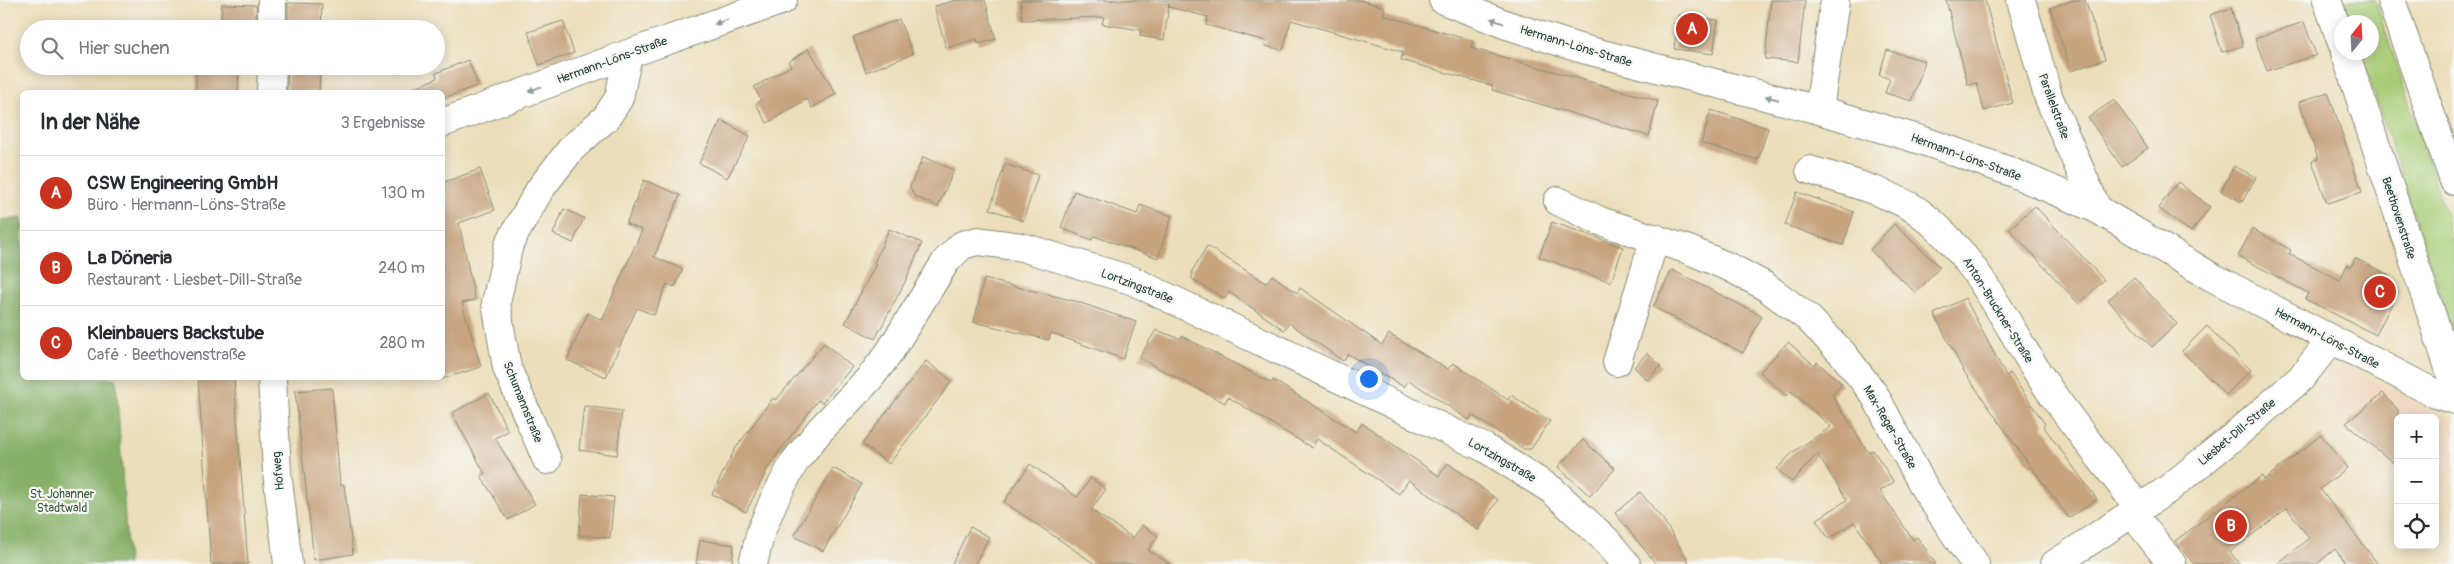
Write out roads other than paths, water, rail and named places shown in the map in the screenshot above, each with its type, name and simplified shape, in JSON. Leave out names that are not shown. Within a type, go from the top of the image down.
[{"type":"street","points":[[272,0],[272,20]]},
{"type":"street","name":"Hermann-Löns-Straße","points":[[445,122],[628,54],[783,0]]},
{"type":"street","name":"Hermann-Löns-Straße","points":[[1443,0],[1507,25],[1579,48],[1819,110],[1922,140],[2002,169],[2097,209],[2168,252],[2331,340],[2436,394],[2454,400]]},
{"type":"street","points":[[1819,110],[1835,0]]},
{"type":"street","name":"Parallelstraße","points":[[2021,0],[2048,96],[2097,209]]},
{"type":"street","points":[[2327,0],[2334,20]]},
{"type":"street","points":[[2391,0],[2454,182]]},
{"type":"street","name":"Schumannstraße","points":[[547,460],[507,368],[496,304],[509,244],[540,189],[572,148],[606,118],[619,98],[628,54]]},
{"type":"street","name":"Beethovenstraße","points":[[2348,60],[2454,383]]},
{"type":"street","points":[[271,90],[272,75]]},
{"type":"street","name":"Anton-Bruckner-Straße","points":[[1810,170],[1882,194],[1917,211],[1952,240],[1974,267],[2048,388],[2136,510]]},
{"type":"street","name":"Max-Reger-Straße","points":[[1558,201],[1600,221],[1689,250],[1766,286],[1808,318],[1844,354],[1874,394],[1925,489],[1975,564]]},
{"type":"street","points":[[1617,362],[1655,238]]},
{"type":"street","name":"Lortzingstraße","points":[[753,564],[768,516],[795,461],[820,430],[870,379],[946,261],[962,246],[978,240],[1022,247],[1130,280],[1485,448],[1552,490],[1606,540],[1626,564]]},
{"type":"street","name":"Liesbet-Dill-Straße","points":[[2055,564],[2167,490],[2238,433],[2301,378],[2331,340]]},
{"type":"street","name":"Hofweg","points":[[272,380],[277,472],[288,564]]},
{"type":"street","points":[[2136,510],[2172,564]]},
{"type":"place","name":"CSW Engineering GmbH","points":[[1692,29]]},
{"type":"place","name":"Kleinbauers Backstube","points":[[2380,292]]},
{"type":"place","name":"La Döneria","points":[[2231,526]]},
{"type":"park label","name":"St. Johanner Stadtwald","points":[[62,501]]}]
